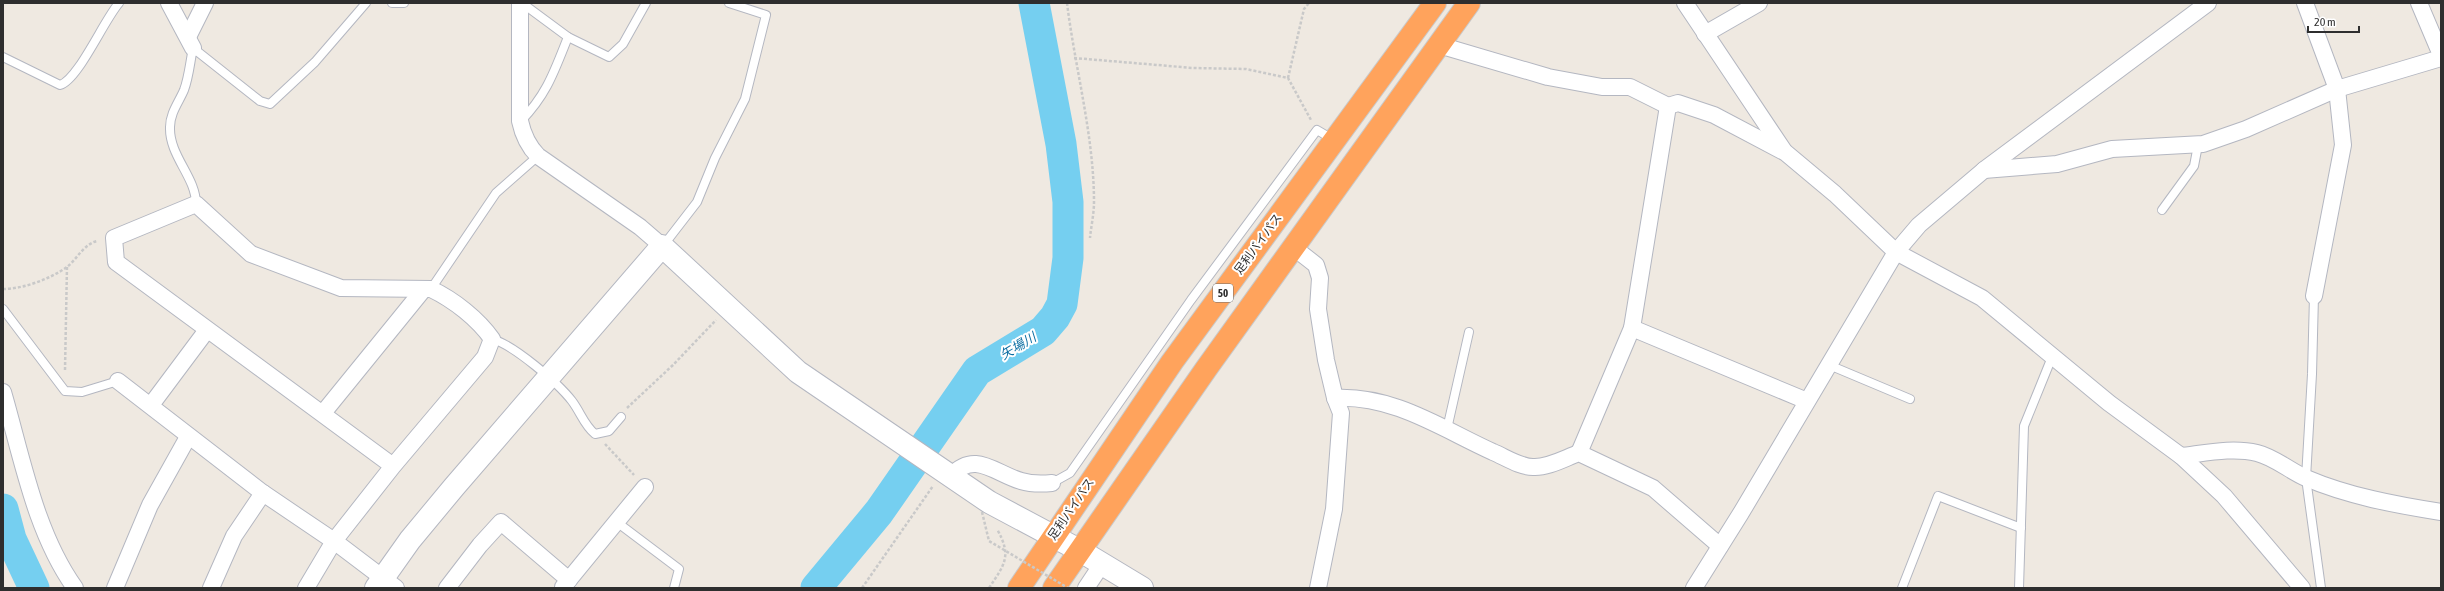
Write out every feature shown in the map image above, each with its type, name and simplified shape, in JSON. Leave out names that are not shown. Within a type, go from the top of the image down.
[{"type":"highway","name":"足利バイパス","points":[[1019,588],[1326,135],[1435,3]]},
{"type":"highway","name":"50","points":[[1054,588],[1079,550],[1293,247],[1469,3]]},
{"type":"street","points":[[168,3],[191,43]]},
{"type":"street","points":[[191,43],[205,3]]},
{"type":"street","points":[[521,3],[520,121],[522,132],[530,148],[538,156],[640,227],[798,372],[908,448],[1004,510],[1079,550],[1142,588]]},
{"type":"street","points":[[1685,3],[1786,153],[1896,252],[1982,298],[2109,403],[2182,456],[2224,496],[2302,588]]},
{"type":"street","points":[[1705,34],[1759,3]]},
{"type":"street","points":[[1694,588],[1896,252],[1919,225],[1984,170],[2208,3]]},
{"type":"street","points":[[2305,3],[2337,88],[2343,145],[2314,296]]},
{"type":"street","points":[[1984,170],[2058,164],[2112,149],[2198,145],[2246,129],[2337,88],[2441,56],[2419,3]]},
{"type":"street","points":[[1438,45],[1548,77],[1602,87],[1630,87],[1668,106],[1678,102],[1714,115],[1786,153]]},
{"type":"street","points":[[1579,453],[1632,328],[1668,106]]},
{"type":"street","points":[[306,588],[334,541],[393,466],[485,357],[492,339],[483,326],[443,294],[427,290],[341,288],[251,254],[196,204],[114,238],[116,262],[393,466]]},
{"type":"street","points":[[118,381],[151,405],[188,437],[263,493],[334,541],[385,584],[410,540],[454,486],[662,246]]},
{"type":"street","points":[[1293,247],[1316,265],[1320,278],[1318,309],[1326,360],[1335,398],[1341,413],[1334,509],[1318,588]]},
{"type":"street","points":[[323,413],[427,290]]},
{"type":"street","points":[[1632,328],[1807,401]]},
{"type":"street","points":[[151,405],[207,330]]},
{"type":"street","points":[[3,392],[39,516],[51,544],[75,588]]},
{"type":"street","points":[[1335,398],[1366,399],[1382,402],[1425,417],[1447,428],[1455,434],[1532,468],[1579,453],[1653,488],[1720,546]]},
{"type":"street","points":[[115,588],[147,512],[188,437]]},
{"type":"street","points":[[2182,456],[2226,451],[2258,453],[2306,478],[2356,494],[2441,512]]},
{"type":"street","points":[[943,471],[968,464],[976,464],[1021,481],[1039,484],[1052,483]]},
{"type":"street","points":[[447,588],[480,545],[501,522],[566,584],[618,523],[645,487]]},
{"type":"street","points":[[211,588],[234,536],[263,493]]},
{"type":"street","points":[[1086,588],[1102,564]]},
{"type":"lane","points":[[3,57],[60,85],[67,83],[83,60],[109,15],[120,3]]},
{"type":"lane","points":[[191,43],[260,101],[270,104],[315,62],[366,3]]},
{"type":"lane","points":[[392,3],[404,3]]},
{"type":"lane","points":[[521,3],[568,37],[609,57],[623,44],[646,3]]},
{"type":"lane","points":[[662,246],[697,202],[715,158],[745,99],[766,14],[729,3]]},
{"type":"lane","points":[[520,121],[536,106],[548,87],[568,37]]},
{"type":"lane","points":[[191,43],[184,89],[172,114],[170,127],[176,153],[196,193],[196,204]]},
{"type":"lane","points":[[1052,483],[1070,473],[1191,300],[1326,135]]},
{"type":"lane","points":[[2162,210],[2194,166],[2198,145]]},
{"type":"lane","points":[[427,290],[496,193],[538,156]]},
{"type":"lane","points":[[2314,296],[2312,374],[2306,478],[2321,588]]},
{"type":"lane","points":[[3,309],[65,391],[82,392],[118,381]]},
{"type":"lane","points":[[1447,428],[1469,332]]},
{"type":"lane","points":[[492,339],[508,346],[548,378],[572,401],[584,423],[595,434],[609,431],[621,417]]},
{"type":"lane","points":[[2019,588],[2024,426],[2052,357]]},
{"type":"lane","points":[[1829,365],[1910,399]]},
{"type":"lane","points":[[1902,588],[1938,496],[2021,528]]},
{"type":"lane","points":[[618,523],[679,569],[674,588]]},
{"type":"path","points":[[1067,3],[1074,58],[1092,159],[1094,204],[1090,238]]},
{"type":"path","points":[[1288,78],[1304,9],[1309,3]]},
{"type":"path","points":[[1074,58],[1193,68],[1246,69],[1288,78],[1326,135]]},
{"type":"path","points":[[3,289],[21,287],[67,266],[94,242],[114,238]]},
{"type":"path","points":[[65,391],[67,266]]},
{"type":"path","points":[[621,417],[630,403],[673,365],[728,307]]},
{"type":"path","points":[[595,434],[645,487]]},
{"type":"path","points":[[862,588],[943,471]]},
{"type":"path","points":[[989,588],[1005,564],[1006,546],[996,528],[1004,510]]},
{"type":"path","points":[[982,512],[989,541],[1068,588]]},
{"type":"waterway","name":"矢場川","points":[[816,588],[879,512],[977,371],[1043,331],[1055,317],[1062,304],[1068,258],[1068,202],[1061,144],[1034,3]]},
{"type":"waterway","name":"矢場川","points":[[3,509],[11,539],[34,588]]}]
